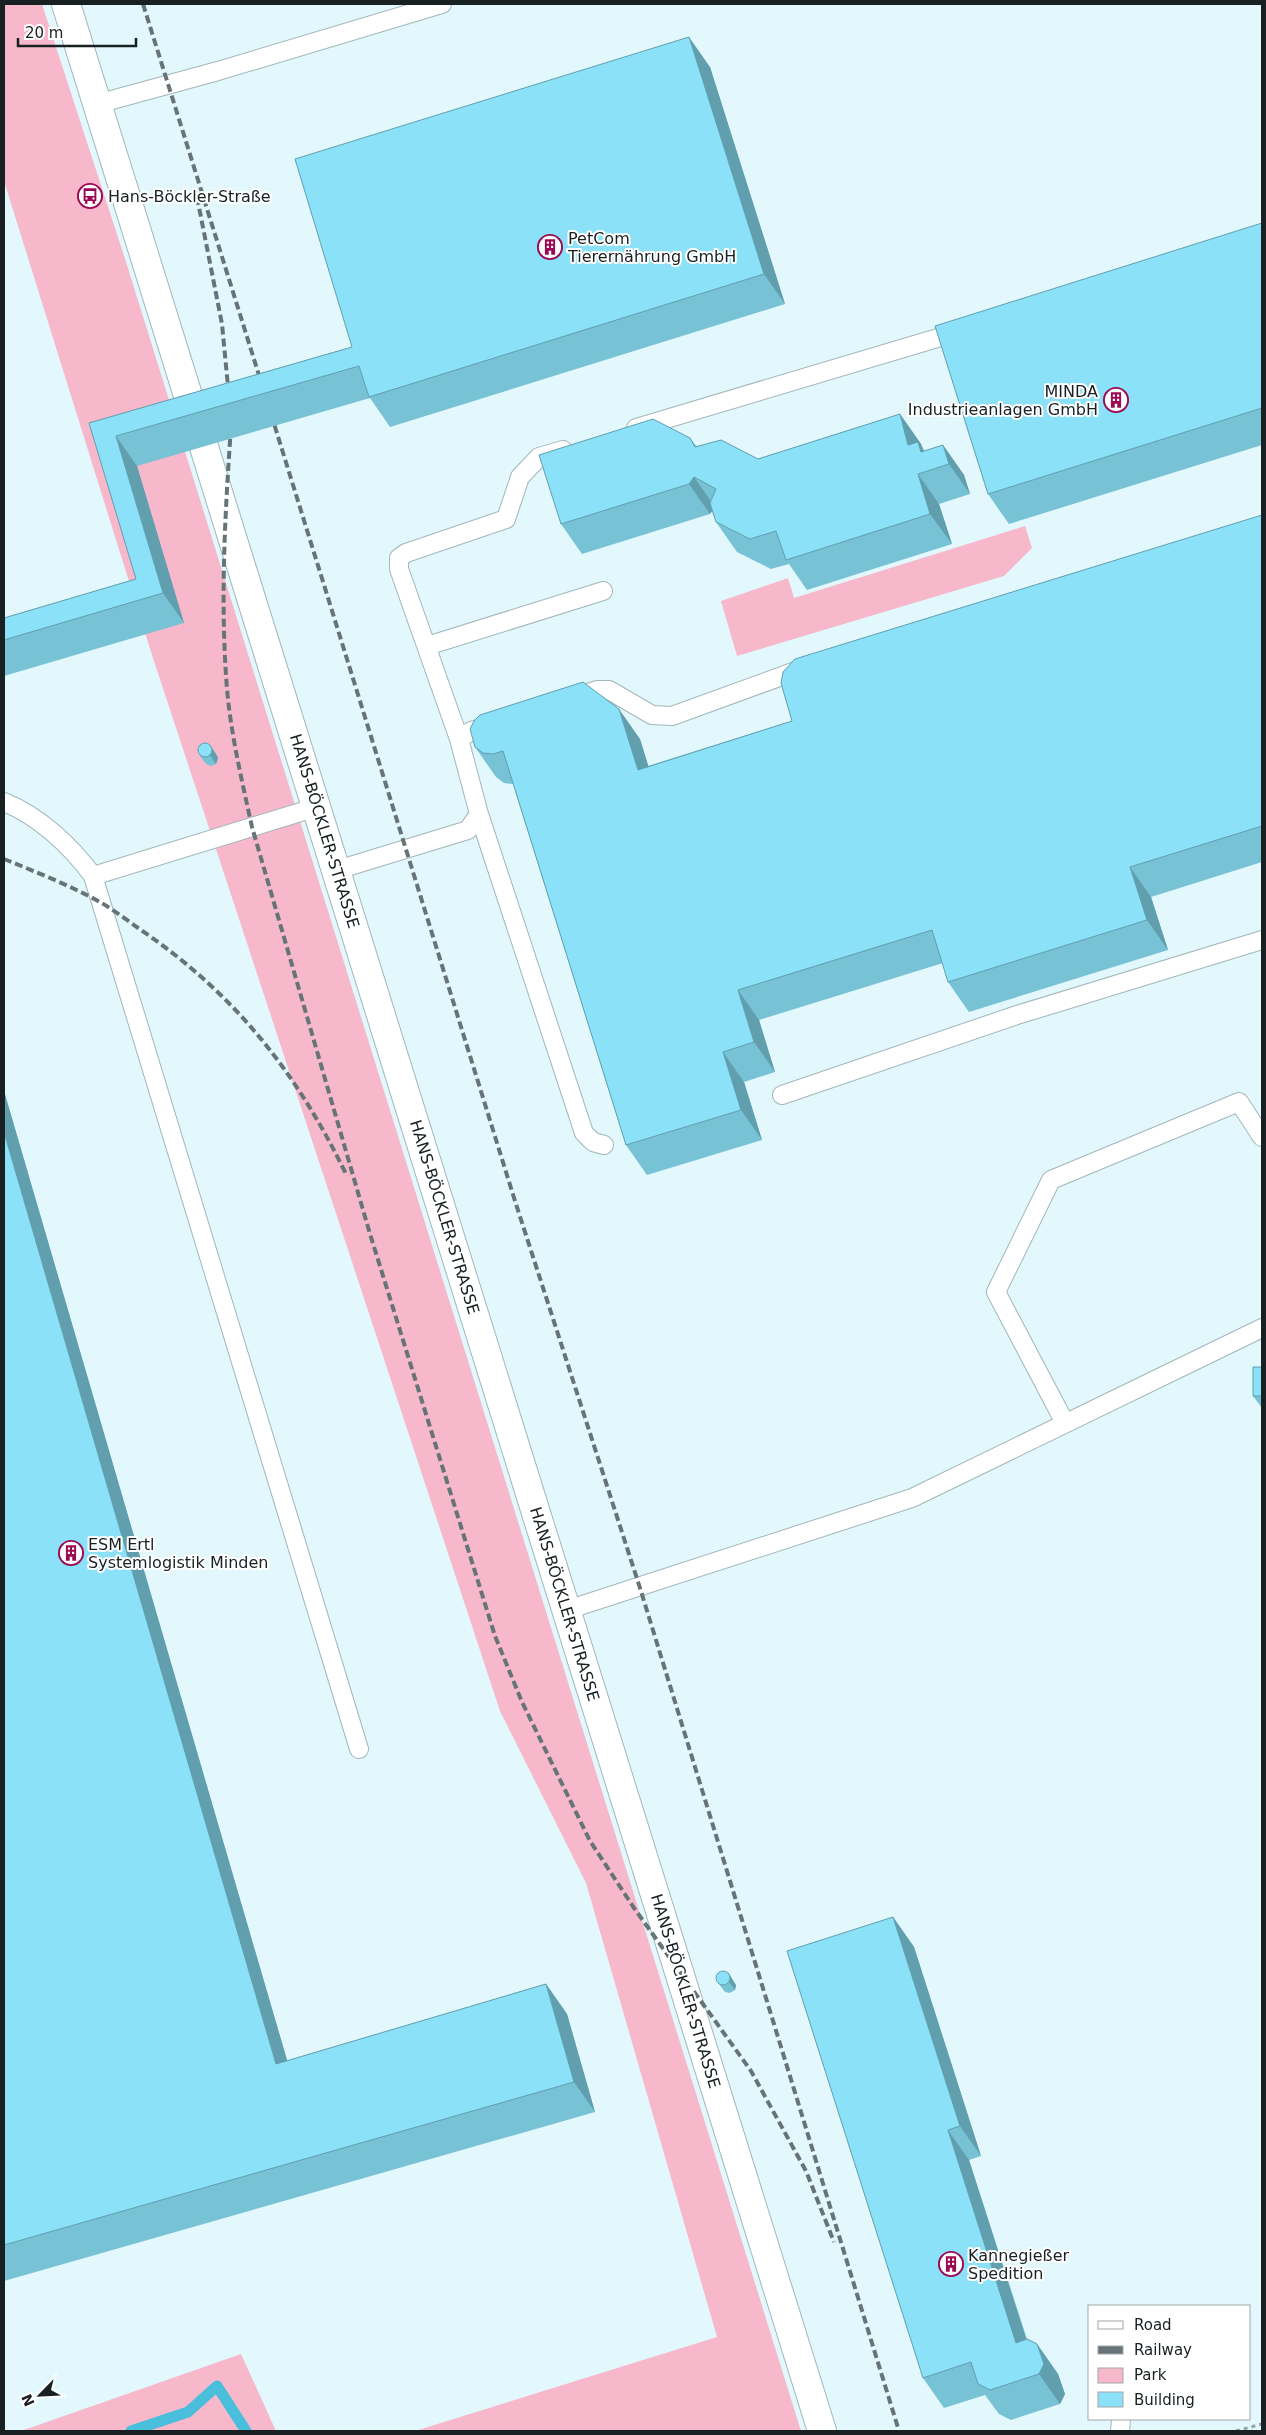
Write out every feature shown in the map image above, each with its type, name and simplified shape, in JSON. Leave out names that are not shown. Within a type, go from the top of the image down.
[{"type":"street","name":"HANS-BÖCKLER-STRASSE","points":[[66,4],[822,2431]]},
{"type":"lane","points":[[97,104],[218,71],[442,4]]},
{"type":"lane","points":[[624,432],[981,324]]},
{"type":"lane","points":[[577,446],[540,457],[520,477],[506,519],[406,553],[399,558],[399,569],[459,739],[480,814],[584,1133],[593,1142],[604,1145]]},
{"type":"lane","points":[[427,646],[603,591]]},
{"type":"lane","points":[[556,703],[597,690],[609,690],[652,715],[672,716],[824,661]]},
{"type":"lane","points":[[459,739],[471,731],[509,719]]},
{"type":"lane","points":[[4,802],[20,809],[49,831],[78,856],[93,876],[359,1749]]},
{"type":"lane","points":[[93,876],[317,806]]},
{"type":"lane","points":[[337,870],[468,830],[480,814]]},
{"type":"lane","points":[[782,1095],[1017,1015],[1262,940]]},
{"type":"lane","points":[[1065,1423],[996,1292],[1051,1180],[1239,1102],[1262,1137]]},
{"type":"lane","points":[[567,1610],[640,1588],[912,1498],[1262,1328]]},
{"type":"path","points":[[1236,2431],[1262,2424]]},
{"type":"green space","points":[[4,4],[42,4],[127,265],[801,2431],[415,2431],[717,2337],[586,1883],[500,1711],[151,652],[4,181]]},
{"type":"green space","points":[[1025,526],[1032,548],[1004,576],[737,656],[721,601],[788,578],[794,598]]},
{"type":"green space","points":[[241,2354],[276,2431],[21,2431]]},
{"type":"building","name":"PetCom Tierernährung GmbH","points":[[689,37],[764,274],[369,397],[359,366],[116,436],[163,593],[4,640],[4,618],[136,579],[89,423],[352,347],[295,159]]},
{"type":"building","name":"MINDA Industrieanlagen GmbH","points":[[1262,223],[1262,408],[988,494],[935,326]]},
{"type":"building","points":[[900,414],[908,445],[918,442],[921,452],[943,445],[949,464],[918,474],[930,514],[786,560],[776,531],[750,539],[716,522],[710,503],[716,489],[694,477],[689,484],[561,524],[539,455],[653,419],[690,438],[695,447],[721,440],[758,459]]},
{"type":"building","points":[[1262,515],[1262,826],[1130,867],[1147,920],[948,982],[932,930],[738,990],[754,1042],[723,1052],[741,1110],[626,1145],[503,751],[493,754],[483,753],[475,747],[470,729],[480,715],[583,682],[619,709],[638,770],[792,721],[781,683],[783,672],[795,659]]},
{"type":"building","points":[[205,743],[210,745],[212,750],[210,755],[205,757],[200,755],[198,750],[200,745]]},
{"type":"building","name":"ESM Ertl Systemlogistik Minden","points":[[4,1132],[276,2064],[546,1984],[574,2082],[4,2245]]},
{"type":"building","points":[[1253,1367],[1262,1367],[1262,1396],[1253,1396]]},
{"type":"building","name":"Kannegießer Spedition","points":[[893,1917],[960,2126],[948,2130],[1016,2343],[1027,2339],[1037,2344],[1044,2364],[1039,2374],[990,2390],[978,2384],[971,2362],[923,2378],[787,1951]]},
{"type":"building","points":[[723,1971],[728,1973],[730,1978],[728,1983],[723,1985],[718,1983],[716,1978],[718,1973]]},
{"type":"waterway","points":[[131,2431],[188,2412],[217,2386],[246,2431]]},
{"type":"railway","points":[[143,4],[263,388]]},
{"type":"railway","points":[[197,197],[222,324],[229,397]]},
{"type":"railway","points":[[271,414],[515,1201],[640,1588],[899,2431]]},
{"type":"railway","points":[[231,427],[224,558],[225,656],[231,724],[244,792],[252,827],[370,1234],[495,1636],[522,1702],[590,1841],[634,1908],[751,2071],[806,2171],[834,2242]]},
{"type":"railway","points":[[4,859],[64,884],[105,905],[175,955],[206,981],[235,1009],[285,1070],[307,1103],[347,1176]]},
{"type":"place","name":"Hans-Böckler-Straße","points":[[90,196]]},
{"type":"place","name":"PetCom Tierernährung GmbH","points":[[550,247]]},
{"type":"place","name":"MINDA Industrieanlagen GmbH","points":[[1116,400]]},
{"type":"place","name":"ESM Ertl Systemlogistik Minden","points":[[71,1553]]},
{"type":"place","name":"Kannegießer Spedition","points":[[951,2264]]}]
